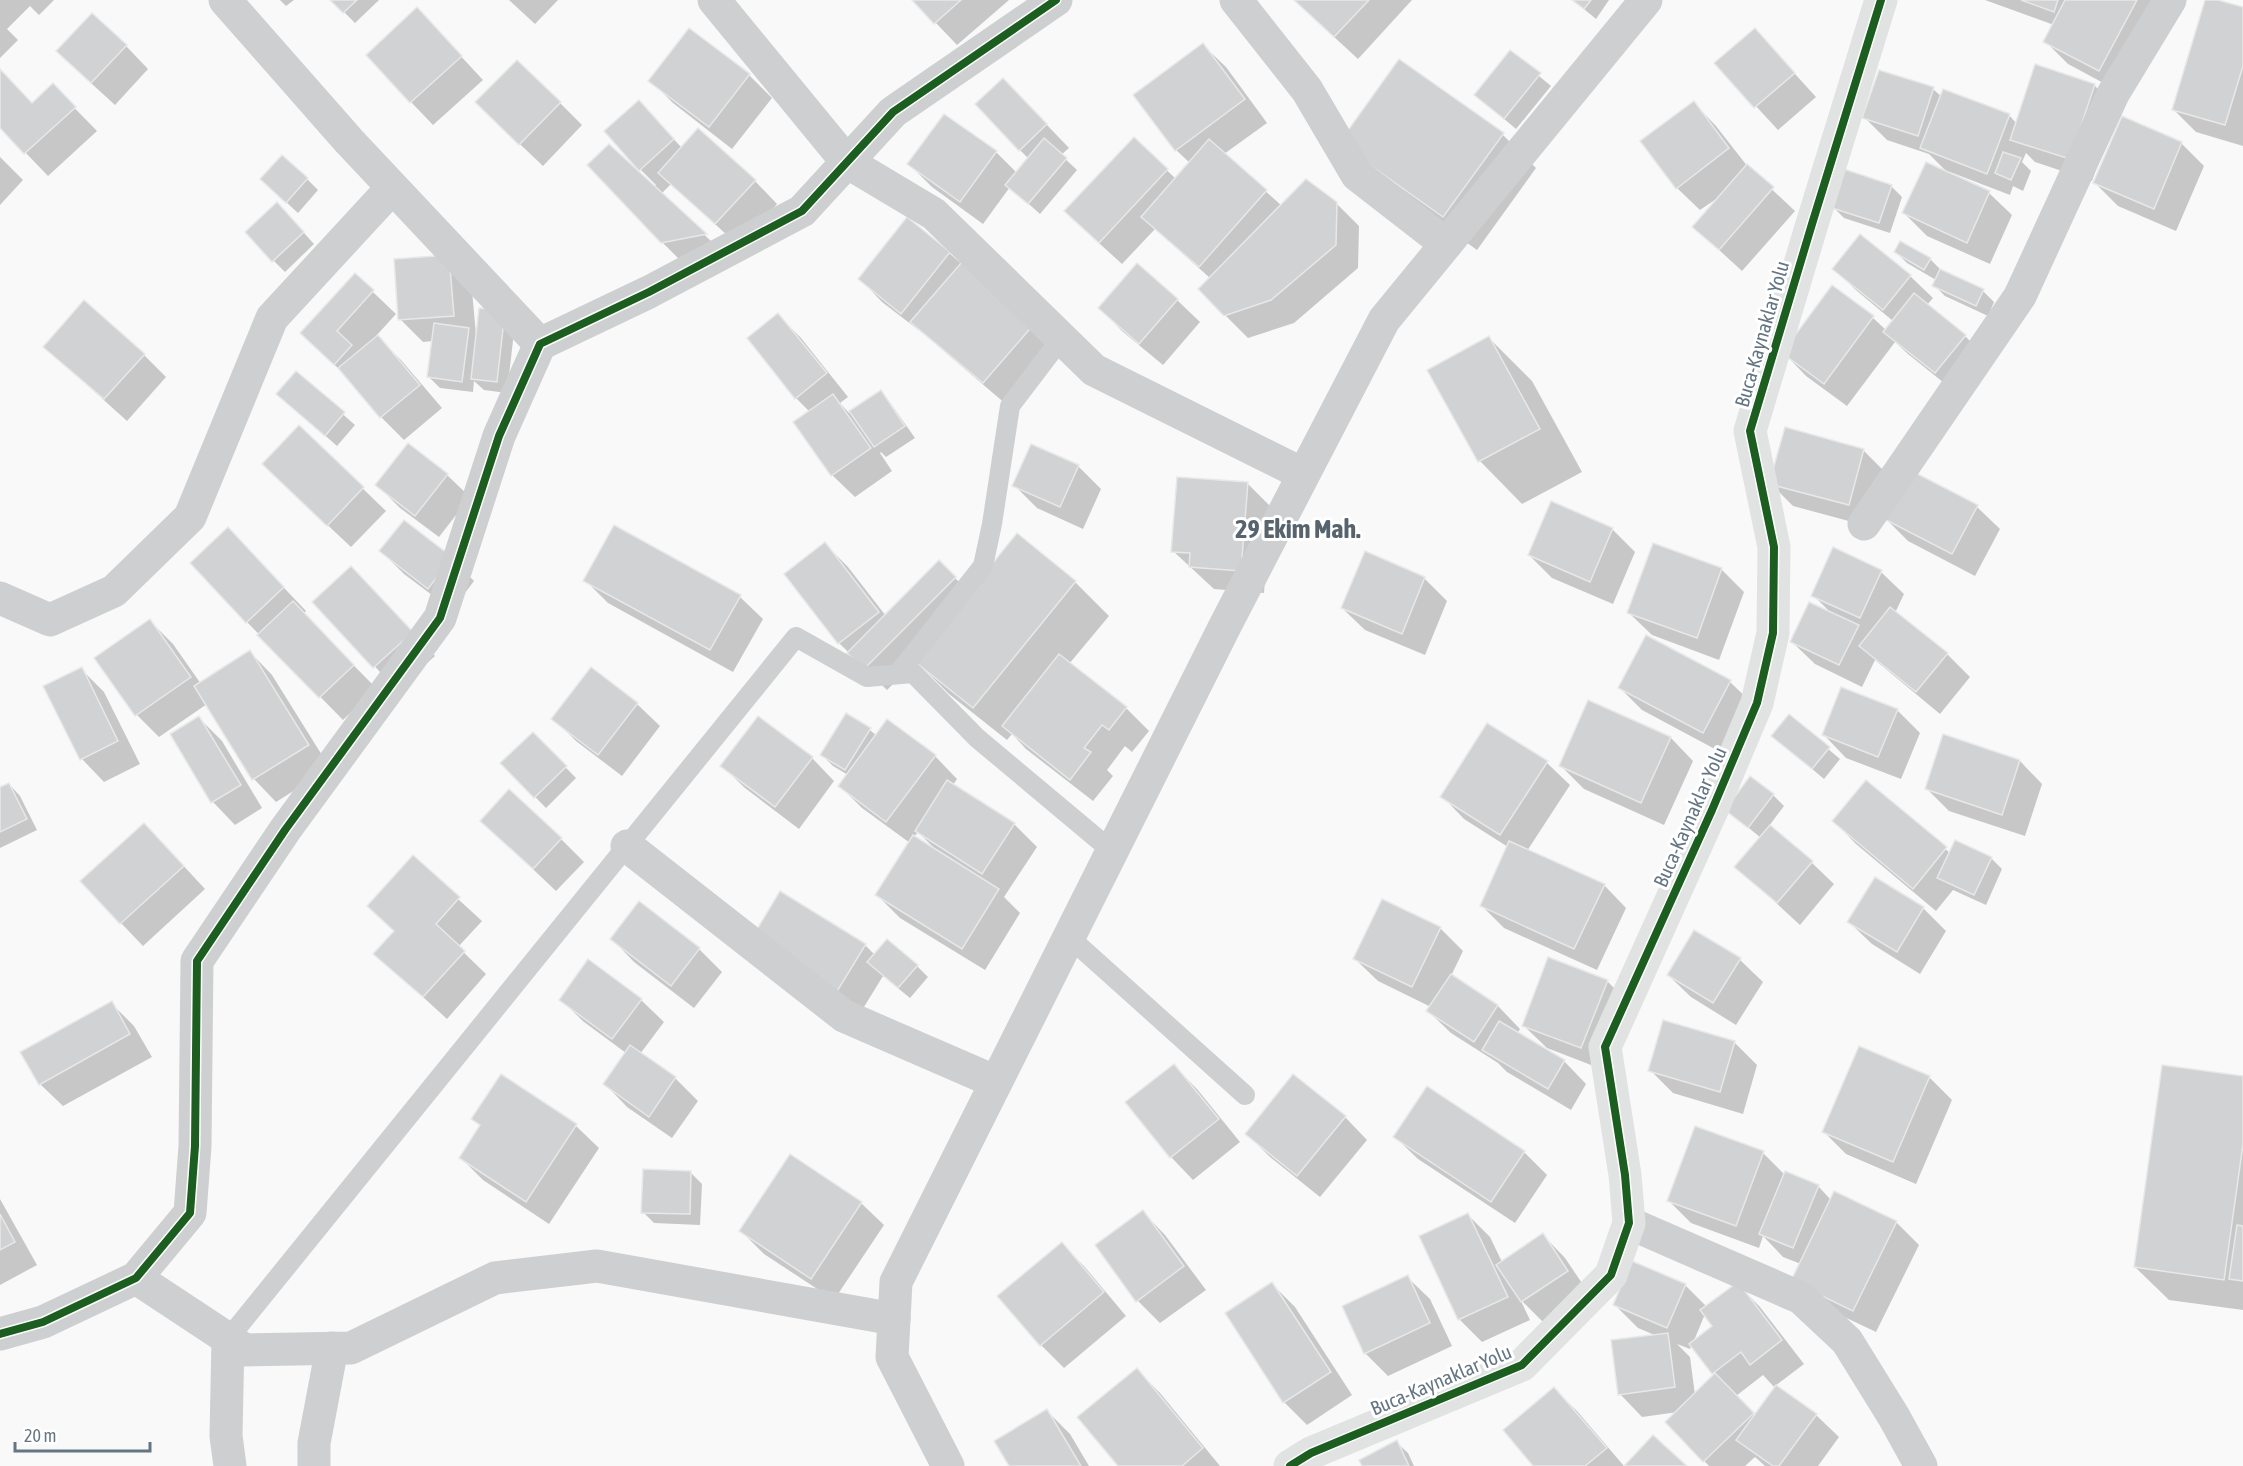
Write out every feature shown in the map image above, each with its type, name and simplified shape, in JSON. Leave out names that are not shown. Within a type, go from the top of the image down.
[{"type":"street","points":[[225,0],[392,188],[540,344]]},
{"type":"street","points":[[714,0],[848,162],[934,214],[1094,370],[1303,474]]},
{"type":"street","points":[[0,1334],[43,1322],[136,1278],[190,1214],[195,1146],[197,961],[285,830],[440,618],[499,436],[540,344],[649,292],[802,211],[893,112],[1056,0]]},
{"type":"street","points":[[1236,0],[1306,90],[1357,175],[1446,244]]},
{"type":"street","points":[[948,1466],[892,1357],[896,1282],[1303,474],[1384,320],[1646,0]]},
{"type":"street","name":"Buca-Kaynaklar Yolu","points":[[1290,1466],[1311,1453],[1522,1365],[1611,1275],[1629,1223],[1625,1175],[1605,1047],[1712,810],[1757,703],[1773,633],[1774,547],[1750,431],[1881,0]]},
{"type":"street","points":[[1864,524],[2020,296],[2113,94],[2170,0]]},
{"type":"street","points":[[0,598],[50,620],[114,591],[190,517],[272,318],[392,188]]},
{"type":"street","points":[[627,846],[844,1016],[996,1082]]},
{"type":"street","points":[[1629,1223],[1801,1298],[1847,1341],[1921,1466]]},
{"type":"street","points":[[136,1278],[245,1350],[351,1348],[495,1278],[597,1266],[894,1319]]},
{"type":"street","points":[[228,1339],[226,1436],[230,1466]]},
{"type":"street","points":[[314,1466],[315,1443],[332,1348]]},
{"type":"lane","points":[[898,674],[983,566],[992,524],[1010,406],[1061,339]]},
{"type":"lane","points":[[228,1339],[796,638],[867,677],[913,673],[977,738],[1112,851]]},
{"type":"lane","points":[[1069,937],[1245,1095]]},
{"type":"building","points":[[330,0],[357,0],[343,13]]},
{"type":"building","points":[[912,0],[961,0],[934,24]]},
{"type":"building","points":[[1294,0],[1369,0],[1334,37]]},
{"type":"building","points":[[1572,0],[1591,0],[1584,9]]},
{"type":"building","points":[[2021,0],[2058,0],[2054,12]]},
{"type":"building","points":[[2065,0],[2137,0],[2099,71],[2043,42]]},
{"type":"building","points":[[2205,0],[2218,0],[2243,7],[2243,66],[2225,125],[2172,110]]},
{"type":"building","points":[[417,7],[462,56],[410,103],[366,55]]},
{"type":"building","points":[[92,13],[127,45],[91,83],[56,51]]},
{"type":"building","points":[[689,28],[750,74],[709,127],[648,81]]},
{"type":"building","points":[[1755,28],[1795,73],[1754,108],[1714,63]]},
{"type":"building","points":[[1203,43],[1245,99],[1175,151],[1133,95]]},
{"type":"building","points":[[1510,50],[1541,73],[1504,119],[1474,95]]},
{"type":"building","points":[[1399,59],[1504,133],[1443,217],[1339,143]]},
{"type":"building","points":[[517,60],[561,102],[519,145],[475,102]]},
{"type":"building","points":[[2035,64],[2095,84],[2070,159],[2010,140]]},
{"type":"building","points":[[0,69],[32,103],[53,83],[76,107],[24,154],[0,128]]},
{"type":"building","points":[[1879,70],[1934,87],[1918,136],[1862,118]]},
{"type":"building","points":[[1003,78],[1047,124],[1019,151],[975,104]]},
{"type":"building","points":[[1943,89],[2010,114],[1987,174],[1920,148]]},
{"type":"building","points":[[639,100],[674,139],[639,171],[604,131]]},
{"type":"building","points":[[1694,101],[1729,148],[1676,189],[1640,141]]},
{"type":"building","points":[[944,114],[997,151],[960,202],[907,164]]},
{"type":"building","points":[[2122,116],[2182,142],[2154,209],[2093,183]]},
{"type":"building","points":[[698,128],[756,180],[715,224],[658,173]]},
{"type":"building","points":[[1134,137],[1168,169],[1099,243],[1064,211]]},
{"type":"building","points":[[1044,138],[1067,158],[1028,204],[1005,185]]},
{"type":"building","points":[[1209,139],[1267,190],[1199,267],[1141,217]]},
{"type":"building","points":[[609,144],[707,234],[661,243],[587,165]]},
{"type":"building","points":[[2003,152],[2021,158],[2011,180],[1995,173]]},
{"type":"building","points":[[282,155],[308,178],[286,203],[260,179]]},
{"type":"building","points":[[1926,162],[1990,191],[1967,243],[1902,213]]},
{"type":"building","points":[[1747,164],[1774,187],[1719,250],[1692,227]]},
{"type":"building","points":[[1844,169],[1892,185],[1879,223],[1832,208]]},
{"type":"building","points":[[1306,179],[1337,202],[1336,245],[1271,300],[1224,316],[1198,289]]},
{"type":"building","points":[[277,202],[304,232],[272,262],[245,232]]},
{"type":"building","points":[[907,217],[950,252],[901,314],[858,279]]},
{"type":"building","points":[[1860,234],[1911,275],[1883,310],[1832,269]]},
{"type":"building","points":[[1900,241],[1931,258],[1924,270],[1894,252]]},
{"type":"building","points":[[449,255],[454,316],[398,320],[394,259]]},
{"type":"building","points":[[962,262],[1035,323],[983,383],[910,322]]},
{"type":"building","points":[[1137,263],[1178,299],[1139,344],[1098,308]]},
{"type":"building","points":[[1940,269],[1984,289],[1976,306],[1932,286]]},
{"type":"building","points":[[355,273],[374,290],[337,331],[352,345],[334,365],[300,333]]},
{"type":"building","points":[[1832,285],[1874,316],[1824,384],[1782,353]]},
{"type":"building","points":[[1914,293],[1966,335],[1935,373],[1883,332]]},
{"type":"building","points":[[84,300],[145,354],[104,399],[43,347]]},
{"type":"building","points":[[479,308],[505,311],[497,382],[471,379]]},
{"type":"building","points":[[778,313],[827,373],[795,399],[747,338]]},
{"type":"building","points":[[434,323],[469,328],[462,382],[427,377]]},
{"type":"building","points":[[378,335],[420,385],[380,418],[338,368]]},
{"type":"building","points":[[1489,336],[1540,429],[1478,462],[1427,370]]},
{"type":"building","points":[[296,371],[345,412],[325,436],[276,394]]},
{"type":"building","points":[[881,390],[905,426],[874,447],[849,411]]},
{"type":"building","points":[[833,394],[871,448],[831,476],[793,422]]},
{"type":"building","points":[[299,425],[364,487],[327,526],[262,464]]},
{"type":"building","points":[[1785,427],[1864,449],[1849,505],[1769,484]]},
{"type":"building","points":[[408,443],[448,474],[415,516],[375,485]]},
{"type":"building","points":[[1031,444],[1079,465],[1060,507],[1012,486]]},
{"type":"building","points":[[1910,470],[1978,505],[1952,554],[1884,519]]},
{"type":"building","points":[[1177,477],[1248,482],[1241,571],[1189,567],[1190,553],[1171,552]]},
{"type":"building","points":[[1551,501],[1613,528],[1590,582],[1528,555]]},
{"type":"building","points":[[404,520],[452,557],[428,589],[379,551]]},
{"type":"building","points":[[614,525],[741,595],[710,650],[583,581]]},
{"type":"building","points":[[228,527],[284,587],[246,623],[190,563]]},
{"type":"building","points":[[1017,533],[1076,581],[973,708],[914,661]]},
{"type":"building","points":[[825,542],[879,612],[838,644],[784,574]]},
{"type":"building","points":[[1653,543],[1722,568],[1697,638],[1627,613]]},
{"type":"building","points":[[1833,547],[1882,570],[1860,618],[1811,596]]},
{"type":"building","points":[[1365,551],[1425,577],[1402,634],[1341,608]]},
{"type":"building","points":[[939,560],[956,577],[864,669],[847,653]]},
{"type":"building","points":[[351,566],[413,632],[373,668],[312,602]]},
{"type":"building","points":[[293,601],[354,665],[319,698],[257,635]]},
{"type":"building","points":[[1809,602],[1859,625],[1839,665],[1790,642]]},
{"type":"building","points":[[1890,607],[1948,653],[1916,692],[1859,646]]},
{"type":"building","points":[[150,619],[191,677],[135,716],[94,658]]},
{"type":"building","points":[[1646,635],[1731,680],[1703,733],[1618,688]]},
{"type":"building","points":[[250,650],[309,745],[252,780],[194,686]]},
{"type":"building","points":[[1059,654],[1127,707],[1109,730],[1102,725],[1084,748],[1091,752],[1070,780],[1002,726]]},
{"type":"building","points":[[82,667],[118,741],[80,760],[43,686]]},
{"type":"building","points":[[591,667],[638,703],[598,755],[551,719]]},
{"type":"building","points":[[1841,687],[1898,709],[1878,757],[1822,735]]},
{"type":"building","points":[[1588,700],[1671,737],[1641,803],[1559,766]]},
{"type":"building","points":[[846,713],[871,728],[845,770],[820,755]]},
{"type":"building","points":[[1789,714],[1830,747],[1812,769],[1771,736]]},
{"type":"building","points":[[199,716],[241,785],[211,803],[170,734]]},
{"type":"building","points":[[758,716],[813,757],[775,807],[720,766]]},
{"type":"building","points":[[887,719],[936,755],[886,822],[838,786]]},
{"type":"building","points":[[1487,723],[1548,761],[1500,835],[1440,797]]},
{"type":"building","points":[[533,732],[567,766],[534,798],[500,763]]},
{"type":"building","points":[[1943,734],[2020,760],[2002,815],[1925,789]]},
{"type":"building","points":[[1750,776],[1774,794],[1748,828],[1725,810]]},
{"type":"building","points":[[947,780],[1015,823],[982,874],[915,831]]},
{"type":"building","points":[[1866,780],[1947,847],[1913,889],[1832,821]]},
{"type":"building","points":[[9,783],[27,819],[0,832],[0,787]]},
{"type":"building","points":[[509,789],[562,838],[533,869],[480,821]]},
{"type":"building","points":[[144,823],[184,866],[120,924],[80,881]]},
{"type":"building","points":[[1770,825],[1813,861],[1777,903],[1734,867]]},
{"type":"building","points":[[913,835],[999,889],[962,949],[875,895]]},
{"type":"building","points":[[1955,840],[1992,857],[1974,895],[1937,878]]},
{"type":"building","points":[[1509,841],[1605,884],[1574,949],[1480,906]]},
{"type":"building","points":[[413,855],[460,897],[436,924],[465,951],[423,997],[373,954],[394,931],[367,906]]},
{"type":"building","points":[[1875,877],[1924,907],[1897,952],[1847,922]]},
{"type":"building","points":[[780,891],[866,944],[836,993],[750,941]]},
{"type":"building","points":[[1382,899],[1441,927],[1412,987],[1353,959]]},
{"type":"building","points":[[639,901],[700,948],[671,986],[610,939]]},
{"type":"building","points":[[1694,930],[1741,958],[1713,1003],[1667,975]]},
{"type":"building","points":[[887,939],[918,965],[898,988],[867,962]]},
{"type":"building","points":[[1548,957],[1608,980],[1581,1048],[1522,1026]]},
{"type":"building","points":[[588,959],[642,999],[612,1039],[559,1000]]},
{"type":"building","points":[[1451,974],[1498,1005],[1474,1042],[1426,1011]]},
{"type":"building","points":[[112,1001],[130,1034],[39,1085],[20,1052]]},
{"type":"building","points":[[1663,1020],[1735,1041],[1720,1092],[1648,1071]]},
{"type":"building","points":[[1499,1021],[1565,1060],[1548,1089],[1482,1050]]},
{"type":"building","points":[[630,1045],[676,1077],[649,1117],[603,1084]]},
{"type":"building","points":[[1859,1046],[1930,1076],[1893,1162],[1822,1132]]},
{"type":"building","points":[[1174,1064],[1219,1119],[1170,1158],[1125,1102]]},
{"type":"building","points":[[2162,1065],[2243,1076],[2243,1144],[2224,1280],[2134,1267]]},
{"type":"building","points":[[501,1074],[577,1124],[526,1202],[459,1158],[480,1125],[471,1119]]},
{"type":"building","points":[[1293,1074],[1346,1116],[1297,1176],[1245,1134]]},
{"type":"building","points":[[1427,1086],[1525,1151],[1491,1202],[1393,1137]]},
{"type":"building","points":[[1695,1126],[1764,1151],[1736,1226],[1667,1201]]},
{"type":"building","points":[[790,1154],[862,1202],[811,1279],[739,1231]]},
{"type":"building","points":[[643,1169],[691,1171],[690,1214],[641,1213]]},
{"type":"building","points":[[1785,1171],[1819,1185],[1793,1248],[1759,1234]]},
{"type":"building","points":[[1834,1191],[1897,1221],[1853,1311],[1791,1281]]},
{"type":"building","points":[[1143,1210],[1184,1266],[1136,1302],[1095,1245]]},
{"type":"building","points":[[1468,1213],[1508,1297],[1458,1320],[1419,1236]]},
{"type":"building","points":[[0,1214],[15,1242],[0,1250]]},
{"type":"building","points":[[2237,1225],[2243,1226],[2243,1281],[2229,1279]]},
{"type":"building","points":[[1543,1233],[1568,1271],[1521,1302],[1496,1265]]},
{"type":"building","points":[[1062,1242],[1104,1292],[1040,1346],[997,1296]]},
{"type":"building","points":[[1632,1261],[1686,1284],[1667,1328],[1613,1305]]},
{"type":"building","points":[[1408,1275],[1430,1323],[1364,1354],[1342,1306]]},
{"type":"building","points":[[1272,1282],[1331,1372],[1283,1403],[1225,1313]]},
{"type":"building","points":[[1738,1282],[1782,1340],[1750,1365],[1741,1352],[1712,1374],[1689,1344],[1712,1326],[1700,1310]]},
{"type":"building","points":[[1668,1333],[1675,1387],[1618,1395],[1611,1340]]},
{"type":"building","points":[[1137,1368],[1203,1448],[1182,1466],[1118,1466],[1077,1417]]},
{"type":"building","points":[[1715,1373],[1754,1413],[1703,1462],[1665,1422]]},
{"type":"building","points":[[1776,1385],[1817,1414],[1779,1466],[1773,1466],[1736,1440]]},
{"type":"building","points":[[1554,1387],[1607,1448],[1585,1466],[1533,1466],[1503,1430]]},
{"type":"building","points":[[1047,1409],[1081,1466],[1009,1466],[994,1441]]},
{"type":"building","points":[[1653,1435],[1687,1466],[1624,1466]]},
{"type":"building","points":[[1397,1440],[1409,1466],[1362,1466],[1359,1460]]},
{"type":"cycle path","points":[[0,1334],[43,1322],[136,1278],[190,1213],[195,1146],[197,961],[285,830],[440,618],[499,436],[540,344],[649,292],[802,211],[893,112],[1056,0]]},
{"type":"cycle path","points":[[1290,1466],[1311,1453],[1522,1365],[1611,1275],[1629,1223],[1625,1175],[1605,1047],[1712,810],[1757,703],[1773,633],[1774,547],[1750,431],[1881,0]]},
{"type":"district","name":"29 Ekim Mah.","points":[[1298,529]]}]
